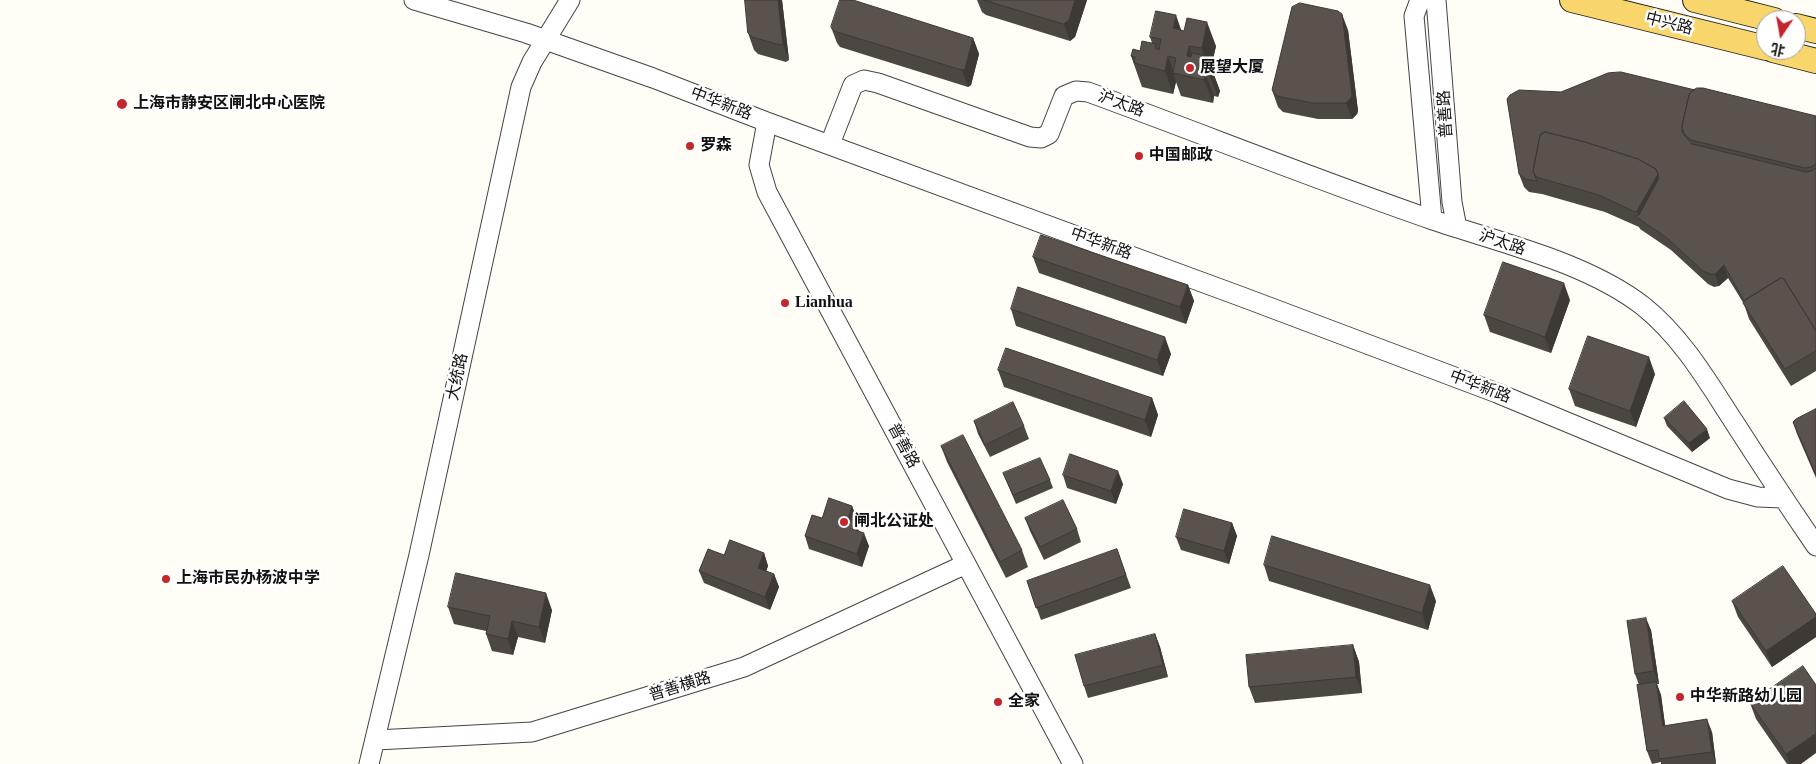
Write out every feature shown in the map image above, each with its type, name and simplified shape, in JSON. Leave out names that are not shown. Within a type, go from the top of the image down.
[{"type":"main road","name":"中兴路","points":[[1572,0],[1756,46]]},
{"type":"main road","name":"中兴路","points":[[1695,0],[1756,15]]},
{"type":"street","name":"中华新路","points":[[414,0],[545,39],[653,78],[1497,393],[1728,489],[1758,497],[1783,498]]},
{"type":"street","name":"大统路","points":[[369,764],[420,554],[521,87],[532,62],[570,0]]},
{"type":"street","name":"普善路","points":[[1420,0],[1414,16],[1432,219]]},
{"type":"street","name":"普善路","points":[[1436,0],[1452,202],[1457,228]]},
{"type":"street","name":"沪太路","points":[[830,144],[853,85],[864,80],[878,83],[1030,138],[1042,138],[1049,134],[1064,96],[1076,91],[1088,92],[1457,228],[1572,266],[1610,284],[1644,307],[1668,330],[1696,364],[1816,546]]},
{"type":"street","name":"普善路","points":[[767,122],[760,165],[767,192],[1073,764]]},
{"type":"street","name":"普善横路","points":[[376,740],[532,732],[744,667],[966,564]]},
{"type":"building","points":[[745,0],[778,0],[783,44],[780,45],[752,37],[748,33]]},
{"type":"building","points":[[840,0],[853,0],[973,38],[965,69],[962,70],[834,31],[831,27]]},
{"type":"building","points":[[984,0],[1075,0],[1069,20],[1064,24]]},
{"type":"building","points":[[1300,3],[1338,11],[1342,14],[1352,95],[1346,103],[1312,103],[1277,96],[1272,90],[1292,7]]},
{"type":"building","points":[[1156,11],[1176,15],[1173,28],[1184,31],[1187,18],[1207,22],[1202,48],[1189,46],[1187,56],[1191,57],[1192,53],[1206,56],[1204,66],[1211,67],[1209,74],[1205,73],[1204,80],[1173,73],[1176,58],[1168,56],[1165,71],[1134,63],[1135,57],[1131,56],[1133,49],[1140,51],[1142,41],[1156,44],[1155,48],[1159,50],[1161,39],[1150,37]]},
{"type":"building","points":[[1621,72],[1695,90],[1689,95],[1682,126],[1684,135],[1692,144],[1806,172],[1816,168],[1816,331],[1784,279],[1781,278],[1744,301],[1724,265],[1715,274],[1703,271],[1666,237],[1635,216],[1639,215],[1659,178],[1656,169],[1638,159],[1585,142],[1545,132],[1540,135],[1533,171],[1537,181],[1525,179],[1519,174],[1507,99],[1510,95],[1519,90],[1561,92],[1608,73]]},
{"type":"building","points":[[1697,88],[1816,116],[1816,164],[1805,168],[1691,140],[1682,132],[1682,126],[1689,95]]},
{"type":"building","points":[[1545,132],[1585,142],[1638,159],[1656,169],[1658,174],[1637,211],[1635,212],[1599,195],[1536,177],[1533,171],[1540,135]]},
{"type":"building","points":[[1041,235],[1188,285],[1180,307],[1033,257]]},
{"type":"building","points":[[1503,262],[1564,283],[1545,337],[1484,315]]},
{"type":"building","points":[[1781,278],[1784,279],[1816,331],[1816,351],[1785,369],[1743,303]]},
{"type":"building","points":[[1018,287],[1165,337],[1157,360],[1011,309]]},
{"type":"building","points":[[1588,336],[1649,357],[1630,411],[1569,389]]},
{"type":"building","points":[[1006,348],[1152,398],[1145,420],[998,370]]},
{"type":"building","points":[[1684,401],[1707,429],[1689,443],[1664,418]]},
{"type":"building","points":[[1013,402],[1024,426],[985,445],[974,421]]},
{"type":"building","points":[[1816,409],[1816,475],[1793,422]]},
{"type":"building","points":[[963,435],[1022,550],[1000,562],[941,446]]},
{"type":"building","points":[[1070,454],[1118,471],[1111,491],[1063,475]]},
{"type":"building","points":[[1040,458],[1050,480],[1013,495],[1003,473]]},
{"type":"building","points":[[829,498],[852,506],[848,519],[855,521],[852,529],[864,533],[857,554],[805,536],[812,515],[822,518]]},
{"type":"building","points":[[1063,500],[1077,529],[1040,547],[1025,518]]},
{"type":"building","points":[[1184,509],[1232,523],[1224,551],[1176,537]]},
{"type":"building","points":[[1272,536],[1430,585],[1422,613],[1264,565]]},
{"type":"building","points":[[730,540],[764,553],[758,568],[774,574],[765,597],[699,571],[708,549],[724,555]]},
{"type":"building","points":[[1117,549],[1126,575],[1036,608],[1027,581]]},
{"type":"building","points":[[1783,566],[1816,614],[1816,617],[1766,651],[1732,601]]},
{"type":"building","points":[[456,573],[546,593],[539,627],[512,621],[508,639],[486,634],[490,616],[448,607]]},
{"type":"building","points":[[1646,618],[1654,671],[1635,674],[1627,621]]},
{"type":"building","points":[[1155,634],[1163,665],[1084,686],[1075,655]]},
{"type":"building","points":[[1353,645],[1356,677],[1249,687],[1246,655]]},
{"type":"building","points":[[1803,666],[1816,685],[1816,733],[1786,754],[1750,703]]},
{"type":"building","points":[[1656,682],[1663,726],[1707,719],[1712,752],[1659,759],[1658,750],[1647,751],[1637,685]]},
{"type":"place","name":"展望大厦","points":[[1190,68]]},
{"type":"place","name":"上海市静安区闸北中心医院","points":[[122,104]]},
{"type":"place","name":"罗森","points":[[690,146]]},
{"type":"place","name":"中国邮政","points":[[1139,156]]},
{"type":"place","name":"Lianhua","points":[[785,303]]},
{"type":"place","name":"闸北公证处","points":[[844,522]]},
{"type":"place","name":"上海市民办杨波中学","points":[[166,579]]},
{"type":"place","name":"中华新路幼儿园","points":[[1680,697]]},
{"type":"place","name":"全家","points":[[998,702]]}]
